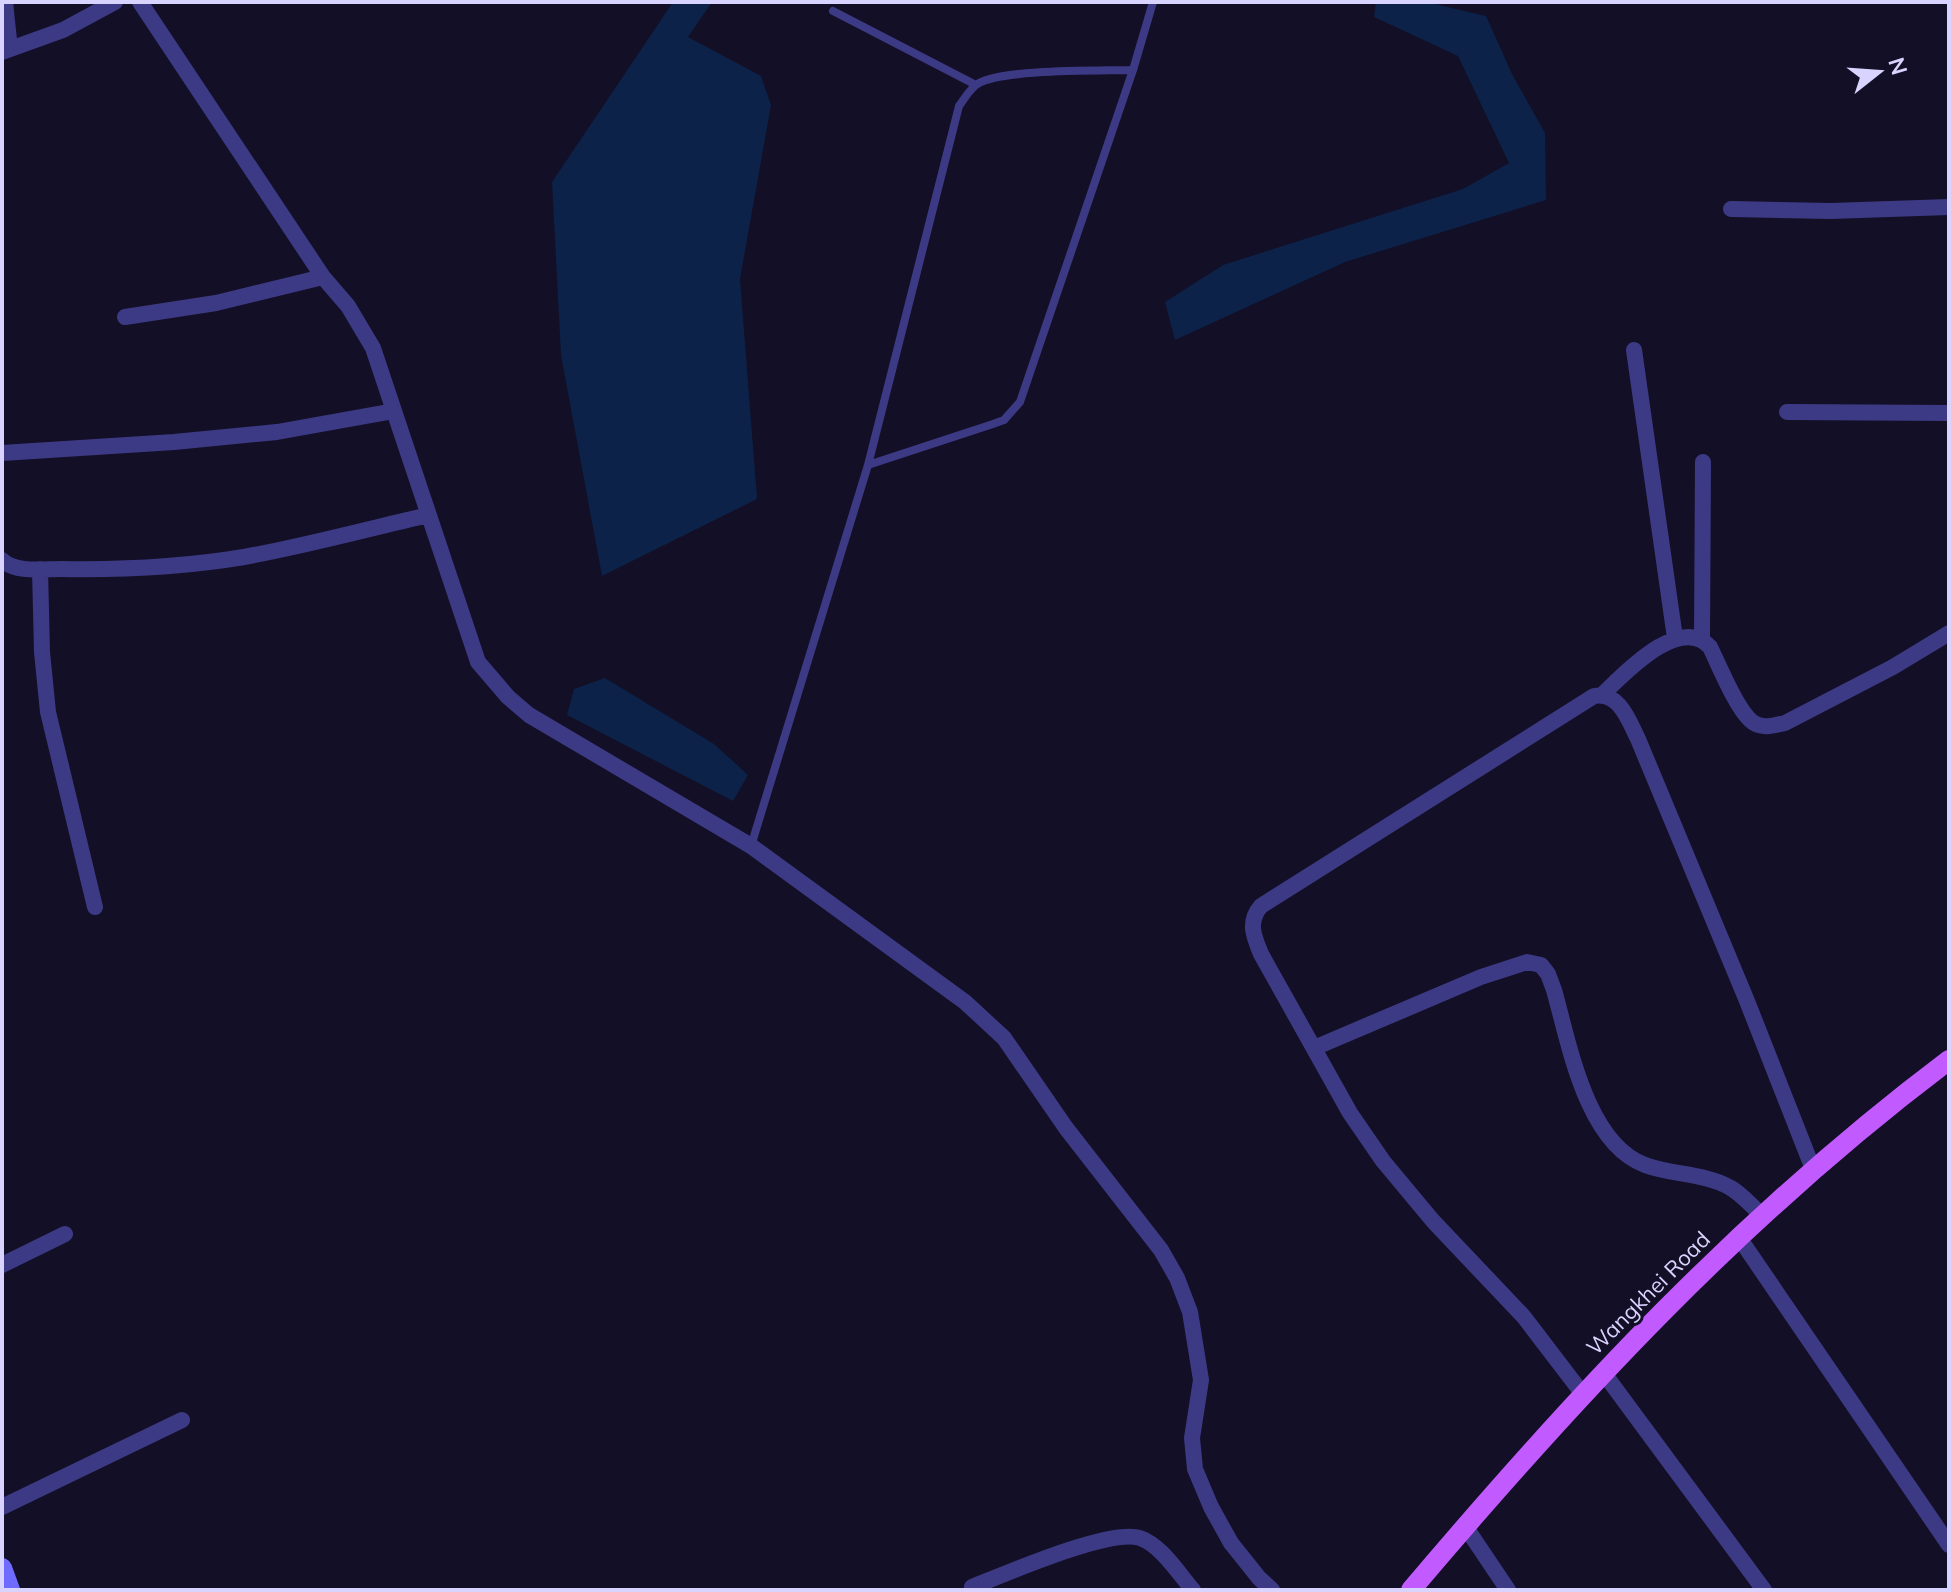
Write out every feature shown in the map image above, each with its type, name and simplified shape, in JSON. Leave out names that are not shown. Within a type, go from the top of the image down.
[{"type":"main road","name":"Wangkhei Road","points":[[1411,1590],[1582,1393],[1738,1236],[1875,1116],[1949,1060]]},
{"type":"street","points":[[5,2],[6,50],[63,30],[115,2]]},
{"type":"street","points":[[140,2],[323,277],[348,306],[373,348],[478,662],[508,697],[529,715],[751,846],[965,1002],[1004,1038],[1066,1128],[1161,1250],[1177,1278],[1190,1312],[1201,1380],[1192,1438],[1195,1469],[1231,1543],[1272,1590]]},
{"type":"street","points":[[1731,209],[1831,211],[1949,207]]},
{"type":"street","points":[[125,317],[216,303],[323,277]]},
{"type":"street","points":[[1634,350],[1675,638]]},
{"type":"street","points":[[2,453],[263,433],[394,411]]},
{"type":"street","points":[[1787,412],[1949,413]]},
{"type":"street","points":[[1702,638],[1703,462]]},
{"type":"street","points":[[2,560],[20,569],[104,570],[244,557],[429,515]]},
{"type":"street","points":[[40,569],[42,652],[48,712],[95,907]]},
{"type":"street","points":[[1582,1393],[1524,1317],[1433,1221],[1383,1161],[1350,1113],[1261,954],[1252,926],[1254,914],[1261,906],[1346,851],[1579,705],[1603,694],[1629,669],[1675,638],[1692,635],[1702,638],[1710,647],[1744,713],[1755,724],[1768,727],[1785,723],[1893,667],[1949,633]]},
{"type":"street","points":[[1603,694],[1615,700],[1638,739],[1813,1169]]},
{"type":"street","points":[[1314,1048],[1481,977],[1527,962],[1541,965],[1554,990],[1585,1099],[1609,1135],[1627,1154],[1644,1164],[1716,1181],[1732,1188],[1762,1215]]},
{"type":"street","points":[[2,1265],[65,1234]]},
{"type":"street","points":[[1738,1236],[1949,1545]]},
{"type":"street","points":[[1603,1372],[1764,1590]]},
{"type":"street","points":[[2,1507],[182,1420]]},
{"type":"street","points":[[1465,1526],[1508,1590]]},
{"type":"street","points":[[972,1587],[1062,1553],[1129,1536],[1142,1538],[1154,1545],[1193,1590]]},
{"type":"lane","points":[[868,465],[1004,420],[1020,402],[1133,70],[1153,2]]},
{"type":"lane","points":[[833,11],[976,85]]},
{"type":"lane","points":[[751,846],[868,465],[959,106],[976,85],[989,79],[1010,75],[1133,70]]},
{"type":"water","points":[[673,2],[712,2],[688,37],[761,76],[771,105],[740,279],[757,499],[602,576],[561,355],[552,182]]},
{"type":"water","points":[[1376,2],[1426,2],[1486,16],[1512,74],[1545,133],[1546,200],[1345,262],[1175,340],[1165,302],[1223,265],[1463,189],[1509,163],[1458,56],[1374,17]]},
{"type":"water","points":[[605,678],[714,744],[748,775],[733,801],[567,715],[574,689]]}]
